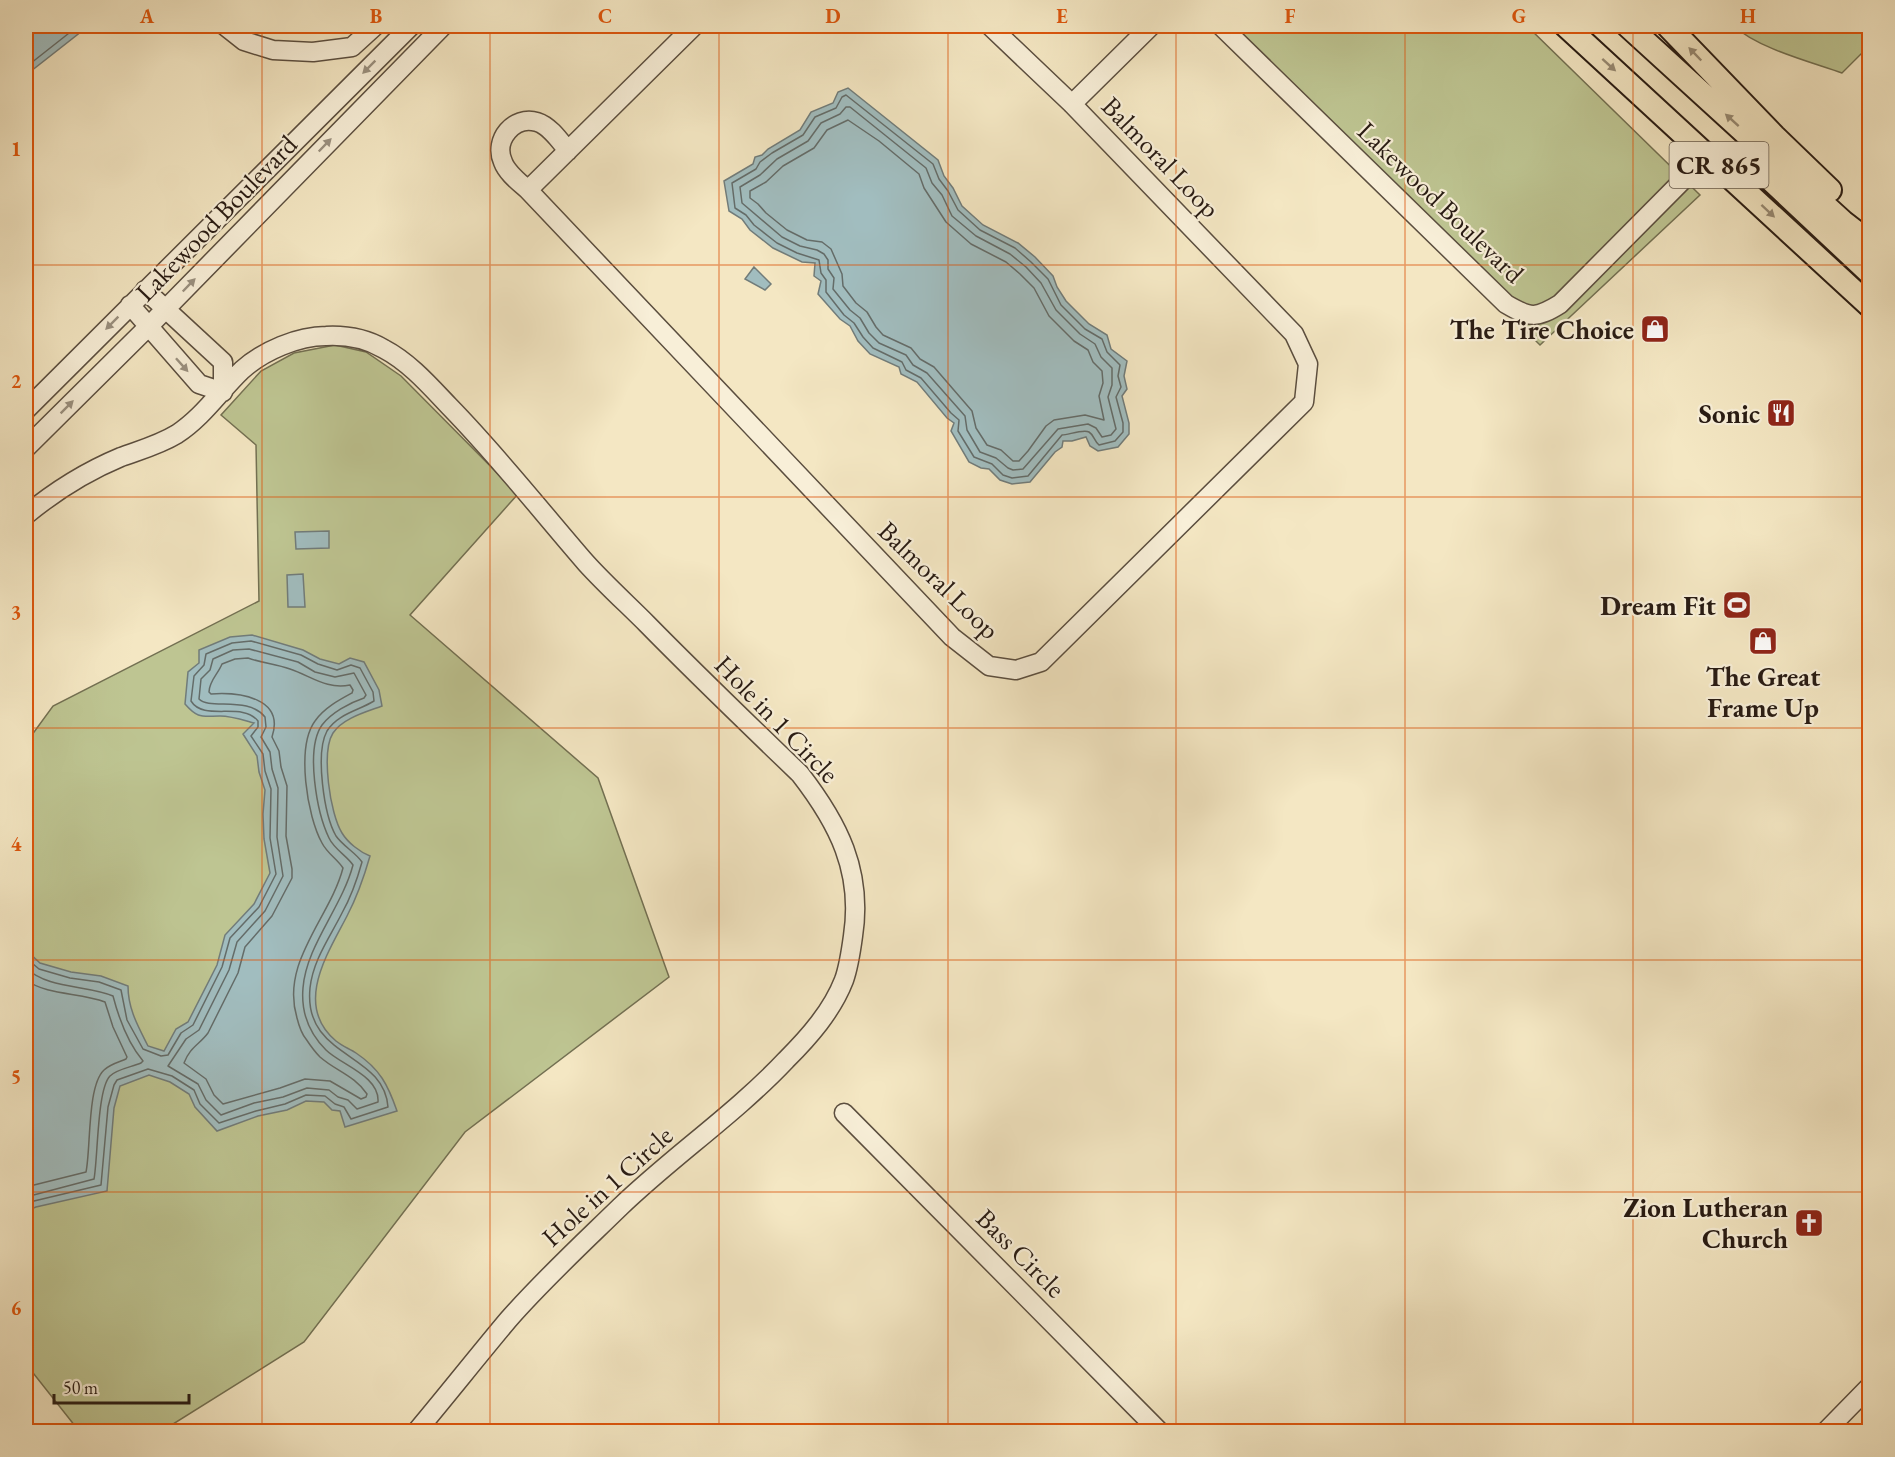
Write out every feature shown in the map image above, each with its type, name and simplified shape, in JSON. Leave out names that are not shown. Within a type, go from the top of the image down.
[{"type":"main road","name":"CR 865","points":[[1566,26],[1712,158],[1869,306]]},
{"type":"main road","points":[[1628,26],[1869,243]]},
{"type":"main road","name":"CR 865","points":[[1668,26],[1774,136],[1869,229]]},
{"type":"main road","points":[[1712,158],[1737,156],[1755,165],[1869,273]]},
{"type":"street","points":[[225,26],[244,41],[273,50],[314,52],[352,47],[375,26]]},
{"type":"street","name":"Lakewood Boulevard","points":[[26,410],[411,26]]},
{"type":"street","name":"Lakewood Boulevard","points":[[26,448],[444,26]]},
{"type":"street","points":[[568,151],[551,132],[536,122],[520,123],[505,134],[500,151],[503,162],[528,190],[568,151],[694,26]]},
{"type":"street","name":"Balmoral Loop","points":[[528,190],[952,637],[989,666],[1016,670],[1041,662],[1304,402],[1308,364],[1294,334],[1072,104],[990,26]]},
{"type":"street","name":"Balmoral Loop","points":[[1072,104],[1151,26]]},
{"type":"street","name":"Lakewood Boulevard","points":[[1221,26],[1506,304],[1524,314],[1544,314],[1560,304],[1692,171],[1704,161],[1712,158]]},
{"type":"street","points":[[130,305],[199,384],[223,392],[223,362],[164,310],[145,290]]},
{"type":"street","name":"Hole in 1 Circle","points":[[26,515],[48,496],[85,473],[161,443],[178,433],[223,392],[243,369],[262,356],[301,339],[342,336],[364,340],[384,348],[400,360],[432,388],[487,444],[588,565],[800,774],[823,804],[842,838],[854,878],[856,920],[850,962],[844,980],[824,1016],[771,1076],[728,1116],[628,1199],[567,1258],[509,1319],[416,1431]]},
{"type":"street","name":"Bass Circle","points":[[844,1113],[1160,1431]]},
{"type":"street","points":[[1825,1431],[1869,1386]]},
{"type":"green space","points":[[1216,26],[1527,26],[1700,195],[1540,345]]},
{"type":"green space","points":[[1734,26],[1869,26],[1869,46],[1842,73],[1770,48]]},
{"type":"green space","points":[[335,345],[366,352],[401,376],[518,494],[410,615],[598,778],[669,977],[465,1132],[304,1342],[162,1431],[79,1431],[26,1364],[26,743],[53,706],[259,601],[256,445],[221,415],[261,371],[294,353]]},
{"type":"water","points":[[26,26],[84,26],[82,31],[26,75]]},
{"type":"water","points":[[848,88],[938,160],[944,176],[962,206],[983,225],[1018,243],[1035,257],[1053,276],[1066,301],[1089,324],[1107,335],[1111,349],[1127,361],[1124,376],[1127,389],[1122,396],[1129,423],[1129,434],[1118,447],[1098,451],[1090,446],[1086,437],[1063,441],[1062,447],[1030,482],[1012,484],[1000,480],[989,469],[969,462],[951,431],[954,423],[947,418],[917,382],[901,374],[899,367],[870,354],[858,341],[850,326],[840,319],[818,294],[821,281],[814,276],[815,263],[802,262],[773,248],[750,230],[742,219],[729,211],[724,181],[753,164],[755,157],[762,155],[800,130],[811,112],[833,103],[838,92]]},
{"type":"water","points":[[754,267],[771,284],[765,290],[745,279]]},
{"type":"water","points":[[329,531],[329,548],[296,549],[295,532]]},
{"type":"water","points":[[303,574],[305,607],[288,607],[287,575]]},
{"type":"water","points":[[252,635],[303,650],[320,659],[339,664],[350,658],[364,662],[379,690],[382,706],[343,723],[333,733],[329,742],[328,783],[338,824],[351,844],[370,856],[354,902],[324,962],[318,979],[316,995],[317,1011],[323,1027],[336,1041],[371,1065],[386,1085],[397,1111],[345,1127],[340,1111],[332,1110],[324,1102],[306,1101],[287,1110],[258,1116],[217,1131],[195,1107],[189,1094],[170,1082],[149,1075],[120,1086],[114,1108],[107,1191],[26,1211],[26,950],[40,963],[71,972],[101,976],[128,986],[132,1010],[148,1046],[164,1051],[176,1029],[188,1022],[217,965],[225,935],[254,904],[270,873],[264,839],[265,790],[257,756],[243,734],[254,723],[228,717],[201,716],[185,704],[188,672],[199,663],[199,650],[230,637]]},
{"type":"place","name":"The Tire Choice","points":[[1655,329]]},
{"type":"place","name":"Sonic","points":[[1781,413]]},
{"type":"place","name":"Dream Fit","points":[[1737,605]]},
{"type":"place","name":"The Great Frame Up","points":[[1763,641]]},
{"type":"place","name":"Zion Lutheran Church","points":[[1809,1223]]}]
